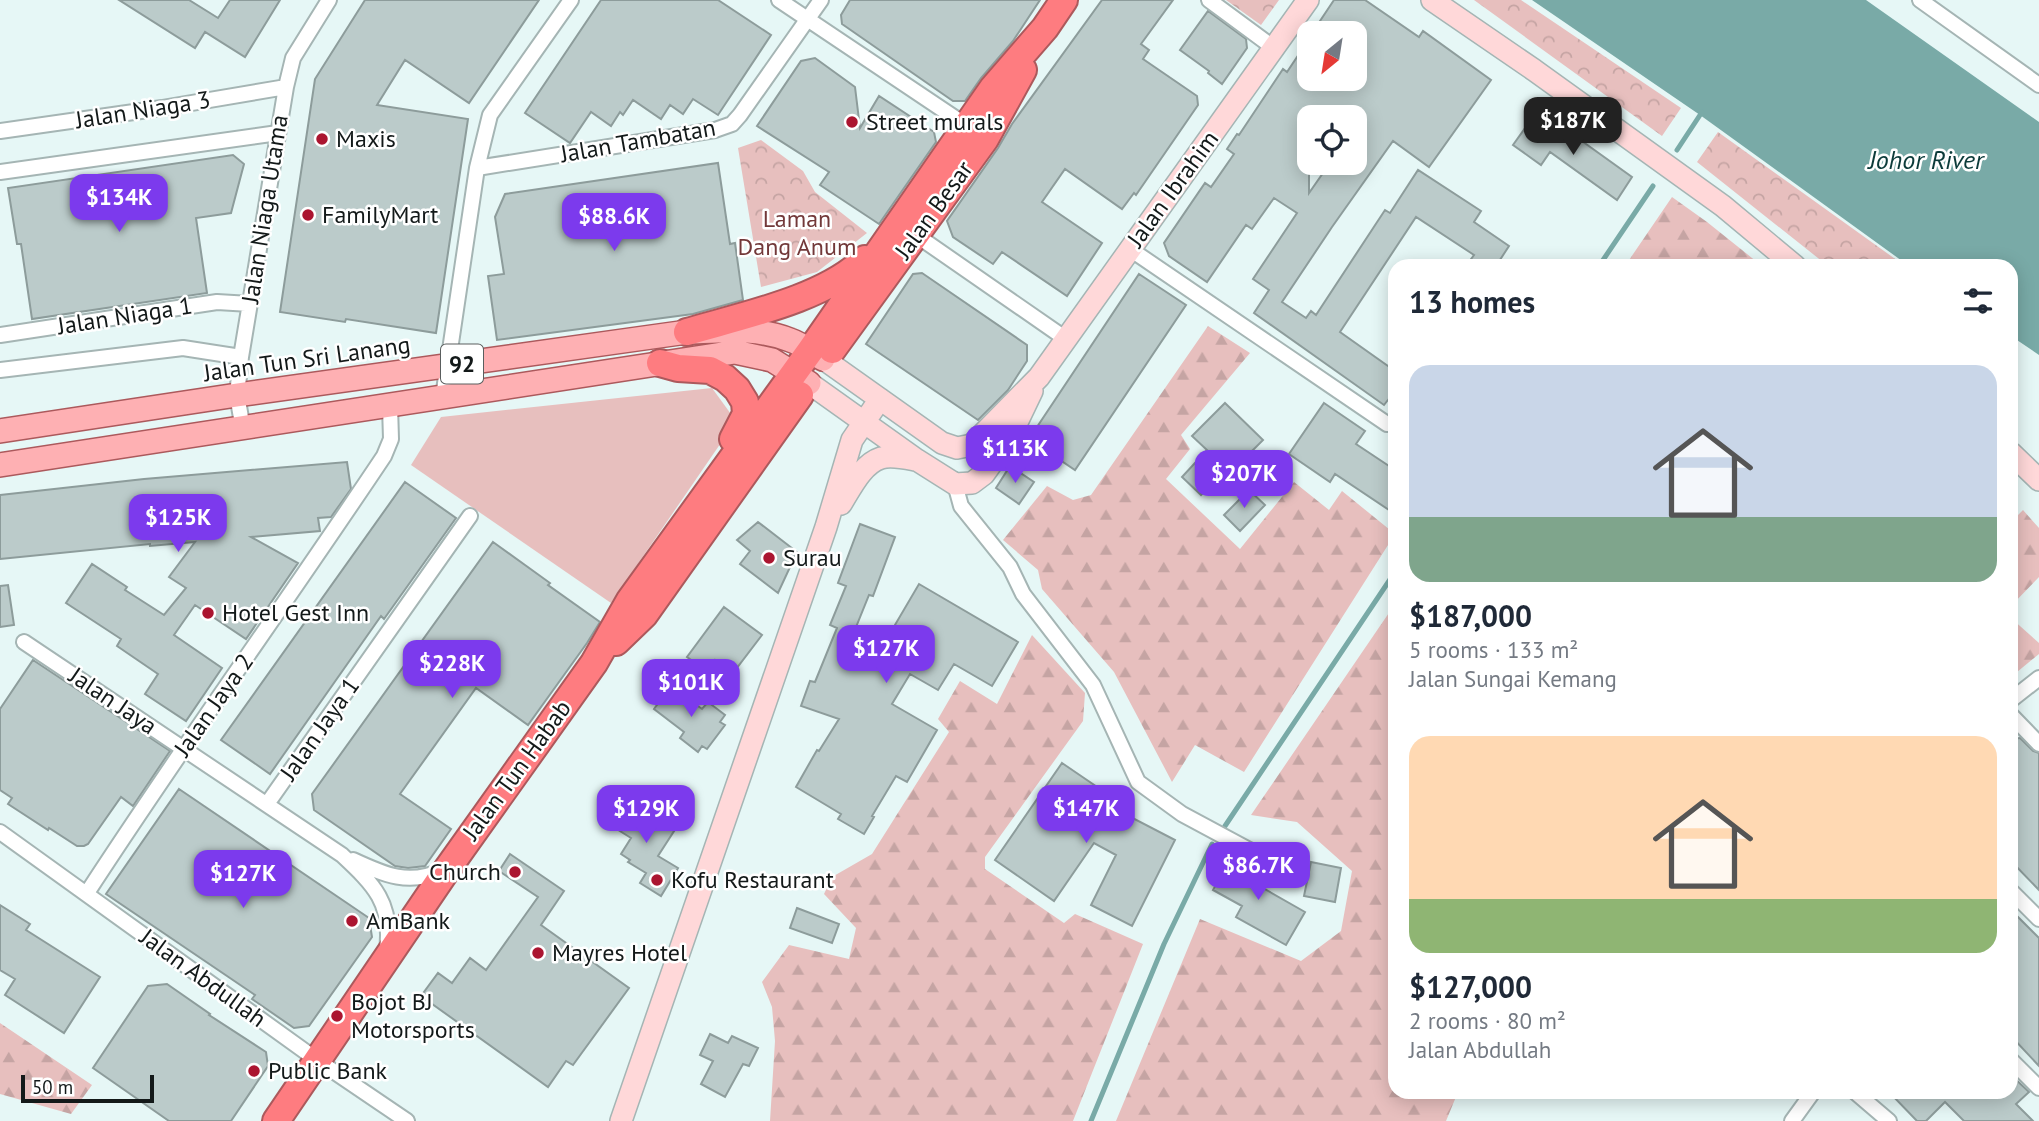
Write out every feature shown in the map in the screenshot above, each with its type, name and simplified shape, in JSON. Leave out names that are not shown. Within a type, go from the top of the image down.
[{"type":"highway","name":"Jalan Besar","points":[[801,378],[916,235],[976,132],[1064,0]]},
{"type":"highway","name":"Jalan Besar","points":[[817,356],[890,234],[976,132]]},
{"type":"highway","points":[[687,332],[813,293],[855,269],[890,234]]},
{"type":"highway","points":[[660,363],[718,373],[737,389],[745,402],[747,408],[744,421],[727,449],[708,491]]},
{"type":"highway","name":"Jalan Tun Habab","points":[[276,1121],[448,868],[594,663],[630,600],[708,491],[801,378]]},
{"type":"highway","name":"Jalan Tun Habab","points":[[594,663],[644,615],[801,378]]},
{"type":"main road","name":"Jalan Tun Sri Lanang","points":[[0,432],[237,395],[687,332],[766,332],[793,341],[817,356]]},
{"type":"main road","name":"92","points":[[0,465],[735,352],[772,360],[801,378]]},
{"type":"street","name":"Jalan Niaga Utama","points":[[243,429],[237,395],[241,358],[286,87],[293,58],[329,0]]},
{"type":"street","points":[[443,397],[477,167],[490,116],[570,0]]},
{"type":"street","points":[[779,0],[976,132]]},
{"type":"street","name":"Jalan Tambatan","points":[[477,167],[727,126],[740,115],[821,0]]},
{"type":"street","points":[[1209,0],[1274,48]]},
{"type":"street","name":"Jalan Ibrahim","points":[[817,356],[942,443],[957,448],[972,445],[1038,377],[1308,0]]},
{"type":"street","points":[[1432,0],[1546,78],[1723,206],[1787,259]]},
{"type":"street","points":[[1920,0],[2039,85]]},
{"type":"street","name":"Jalan Niaga 3","points":[[0,131],[286,87]]},
{"type":"street","points":[[0,172],[278,133]]},
{"type":"street","points":[[916,235],[1066,339]]},
{"type":"street","points":[[1130,249],[1387,424]]},
{"type":"street","name":"Jalan Niaga 1","points":[[0,335],[217,302],[250,304]]},
{"type":"street","name":"Jalan Niaga 1","points":[[0,370],[183,348],[241,358]]},
{"type":"street","name":"Jalan Ibrahim","points":[[956,484],[972,483],[984,474],[1009,439],[1038,377]]},
{"type":"street","points":[[801,378],[917,460],[956,484],[961,506],[1010,567],[1023,594],[1093,685],[1138,782],[1182,814],[1264,858]]},
{"type":"street","points":[[621,1121],[827,527],[852,440],[880,399]]},
{"type":"street","name":"Jalan Jaya 2","points":[[87,893],[183,748],[384,456],[391,442],[390,406]]},
{"type":"street","points":[[827,527],[867,466],[882,458],[902,457],[917,460]]},
{"type":"street","points":[[2018,460],[2039,481]]},
{"type":"street","name":"Jalan Jaya 1","points":[[267,804],[470,516]]},
{"type":"street","name":"Jalan Jaya","points":[[24,642],[342,855],[370,882],[379,897],[386,914],[389,935],[386,958]]},
{"type":"street","points":[[2018,694],[2039,678]]},
{"type":"street","points":[[2018,722],[2039,744]]},
{"type":"street","name":"Jalan Abdullah","points":[[0,832],[317,1060],[407,1121]]},
{"type":"street","name":"Jalan Jaya","points":[[342,855],[393,876],[429,876],[448,868]]},
{"type":"street","points":[[2018,898],[2039,919]]},
{"type":"street","points":[[2018,1067],[2039,1088]]},
{"type":"street","points":[[1793,1121],[1808,1099]]},
{"type":"street","points":[[1863,1099],[1889,1121]]},
{"type":"green space","points":[[1226,0],[1279,0],[1261,25]]},
{"type":"green space","points":[[1474,0],[1521,0],[1681,108],[1662,136]]},
{"type":"green space","points":[[1718,132],[1895,259],[1819,259],[1697,162]]},
{"type":"green space","name":"Laman Dang Anum","points":[[761,140],[803,171],[815,192],[867,233],[817,272],[761,287],[738,148]]},
{"type":"green space","points":[[1672,197],[1753,259],[1630,259]]},
{"type":"green space","points":[[1208,326],[1250,353],[1181,435],[1190,449],[1166,479],[1240,549],[1294,482],[1329,510],[1342,491],[1388,528],[1388,545],[1244,772],[1195,745],[1172,782],[1114,672],[1042,589],[1038,570],[1003,540],[1047,486],[1073,500],[1091,495]]},
{"type":"green space","points":[[712,388],[736,421],[611,603],[411,465],[441,417]]},
{"type":"green space","points":[[2023,510],[2039,528],[2039,577],[2018,599],[2018,515]]},
{"type":"green space","points":[[1388,614],[1388,1099],[1455,1099],[1446,1121],[1116,1121],[1200,919],[1301,961],[1341,931],[1352,871],[1297,822],[1251,815]]},
{"type":"green space","points":[[2018,624],[2039,643],[2039,654],[2018,671]]},
{"type":"green space","points":[[1032,635],[1085,693],[1083,721],[985,857],[985,869],[1064,923],[1075,914],[1143,944],[1073,1121],[770,1121],[775,1041],[772,1007],[762,982],[789,945],[849,959],[856,928],[824,894],[832,877],[872,854],[949,732],[938,719],[960,681],[997,704]]},
{"type":"green space","points":[[0,1023],[92,1085],[71,1114],[0,1094]]},
{"type":"water","name":"Johor River","points":[[1532,0],[1866,0],[2039,122],[2039,355],[2018,341],[2018,259],[1899,259],[1700,115]]},
{"type":"building","points":[[119,0],[189,0],[218,18],[230,0],[280,0],[245,57],[205,32],[195,48]]},
{"type":"building","points":[[365,0],[539,0],[469,103],[405,60],[377,105],[468,119],[436,333],[280,312],[315,79]]},
{"type":"building","points":[[601,0],[718,0],[771,35],[718,115],[693,99],[683,114],[670,105],[661,119],[633,100],[623,115],[620,112],[611,126],[591,112],[570,143],[525,113]]},
{"type":"building","points":[[850,0],[1040,0],[1013,41],[965,101],[953,101],[842,24],[841,15]]},
{"type":"building","points":[[1102,0],[1173,0],[1141,44],[1149,50],[1143,59],[1197,96],[1198,105],[1136,195],[1134,193],[1122,209],[1065,169],[1042,202],[1102,243],[1067,296],[1002,252],[993,264],[953,237],[947,221],[1012,124]]},
{"type":"building","points":[[1334,0],[1365,0],[1419,37],[1423,31],[1491,80],[1429,167],[1393,141],[1282,302],[1306,318],[1311,311],[1316,315],[1385,210],[1390,213],[1418,170],[1481,211],[1474,222],[1509,246],[1501,259],[1471,259],[1474,255],[1416,217],[1340,332],[1388,366],[1388,400],[1384,405],[1254,313],[1269,290],[1253,279],[1297,213],[1274,198],[1252,229],[1246,225],[1207,282],[1169,256],[1164,243],[1205,183],[1211,187],[1234,154],[1227,149],[1283,69],[1287,72],[1297,57],[1297,91],[1367,91],[1367,21],[1320,21]]},
{"type":"building","points":[[1208,11],[1246,39],[1247,48],[1222,84],[1180,50]]},
{"type":"building","points":[[815,58],[855,87],[860,128],[879,96],[934,132],[936,142],[879,224],[820,185],[829,172],[757,126],[801,61]]},
{"type":"building","points":[[1544,120],[1577,143],[1579,139],[1632,177],[1617,200],[1550,152],[1541,165],[1513,145],[1530,121],[1539,127]]},
{"type":"building","points":[[233,155],[244,164],[231,213],[196,218],[207,293],[32,319],[21,244],[17,244],[8,188]]},
{"type":"building","points":[[718,163],[730,244],[735,243],[743,300],[693,314],[497,340],[488,276],[504,274],[495,217],[505,194]]},
{"type":"building","points":[[922,273],[1027,345],[1027,361],[1008,390],[978,420],[866,344],[913,274]]},
{"type":"building","points":[[1139,274],[1186,305],[1075,470],[1029,439]]},
{"type":"building","points":[[1225,403],[1263,440],[1230,473],[1226,469],[1201,495],[1182,477],[1207,450],[1192,436]]},
{"type":"building","points":[[1324,403],[1365,431],[1356,444],[1388,465],[1388,509],[1335,474],[1330,482],[1289,454]]},
{"type":"building","points":[[347,462],[351,489],[331,517],[318,518],[320,531],[251,537],[298,563],[246,639],[195,605],[174,635],[222,668],[186,721],[145,694],[158,674],[117,646],[121,639],[66,603],[92,564],[127,587],[125,590],[164,615],[186,588],[169,577],[195,542],[0,559],[0,495],[144,479]]},
{"type":"building","points":[[1010,466],[1034,482],[1019,504],[996,488]]},
{"type":"building","points":[[405,482],[456,518],[384,619],[381,616],[270,774],[221,740]]},
{"type":"building","points":[[1249,490],[1265,505],[1240,531],[1224,515]]},
{"type":"building","name":"Surau","points":[[758,522],[797,552],[778,593],[740,564],[750,551],[737,540]]},
{"type":"building","points":[[860,524],[895,537],[873,596],[869,595],[848,647],[875,659],[919,584],[1018,642],[992,686],[954,664],[938,690],[910,674],[892,704],[937,730],[907,782],[896,776],[864,834],[838,819],[841,814],[796,787],[839,719],[801,706],[810,681],[815,682],[837,628],[830,625],[846,586],[838,583]]},
{"type":"building","points":[[493,542],[600,622],[528,725],[476,688],[400,794],[451,829],[425,866],[395,866],[314,810],[312,794]]},
{"type":"building","points":[[8,585],[14,625],[0,627],[0,586]]},
{"type":"building","points":[[724,607],[762,635],[733,673],[715,660],[707,671],[687,657]]},
{"type":"building","points":[[33,660],[170,751],[133,806],[121,797],[84,846],[77,846],[49,828],[48,830],[8,804],[12,798],[0,790],[0,709]]},
{"type":"building","points":[[671,686],[702,709],[708,702],[725,715],[720,722],[725,725],[707,749],[702,746],[698,752],[680,738],[684,732],[654,709]]},
{"type":"building","points":[[2018,738],[2039,753],[2039,890],[2018,868]]},
{"type":"building","points":[[1062,763],[1122,804],[1117,810],[1175,840],[1132,926],[1091,905],[1116,855],[1094,843],[1054,901],[995,860]]},
{"type":"building","points":[[179,789],[369,918],[372,937],[309,1026],[294,1028],[252,999],[255,995],[106,894]]},
{"type":"building","points":[[618,803],[633,812],[637,805],[676,828],[658,856],[678,868],[661,896],[640,883],[646,873],[628,862],[630,860],[621,854],[631,838],[607,823]]},
{"type":"building","points":[[1233,853],[1255,865],[1247,879],[1305,912],[1286,945],[1236,917],[1242,906],[1213,890]]},
{"type":"building","points":[[510,854],[564,891],[541,925],[629,988],[573,1065],[566,1061],[548,1087],[421,996],[438,973],[452,983],[470,958],[486,970],[538,897],[499,871]]},
{"type":"building","points":[[1311,862],[1341,868],[1335,902],[1304,896]]},
{"type":"building","points":[[0,905],[30,924],[26,930],[100,977],[64,1033],[5,995],[15,979],[0,970]]},
{"type":"building","points":[[797,908],[839,924],[832,943],[790,928]]},
{"type":"building","points":[[2018,917],[2039,938],[2039,1066],[2018,1044]]},
{"type":"building","points":[[167,984],[266,1052],[268,1066],[231,1121],[169,1121],[93,1068],[148,986]]},
{"type":"building","points":[[710,1034],[728,1043],[732,1036],[758,1048],[749,1066],[743,1064],[725,1097],[701,1084],[713,1061],[700,1055]]},
{"type":"building","points":[[2018,1082],[2029,1092],[2016,1104],[2033,1121],[1964,1121],[1945,1102],[1926,1121],[1917,1121],[1896,1099],[2018,1099]]},
{"type":"waterway","points":[[1677,150],[1702,112]]},
{"type":"waterway","points":[[1604,259],[1653,186]]},
{"type":"waterway","points":[[1225,826],[1388,582]]},
{"type":"waterway","points":[[1091,1121],[1164,944],[1212,844]]},
{"type":"place","name":"Street murals","points":[[852,122]]},
{"type":"place","name":"Maxis","points":[[322,139]]},
{"type":"place","name":"FamilyMart","points":[[308,215]]},
{"type":"place","name":"Surau","points":[[769,558]]},
{"type":"place","name":"Hotel Gest Inn","points":[[208,613]]},
{"type":"place","name":"Church","points":[[515,872]]},
{"type":"place","name":"Kofu Restaurant","points":[[657,880]]},
{"type":"place","name":"AmBank","points":[[352,921]]},
{"type":"place","name":"Mayres Hotel","points":[[538,953]]},
{"type":"place","name":"Bojot BJ Motorsports","points":[[337,1016]]},
{"type":"place","name":"Public Bank","points":[[254,1071]]}]
